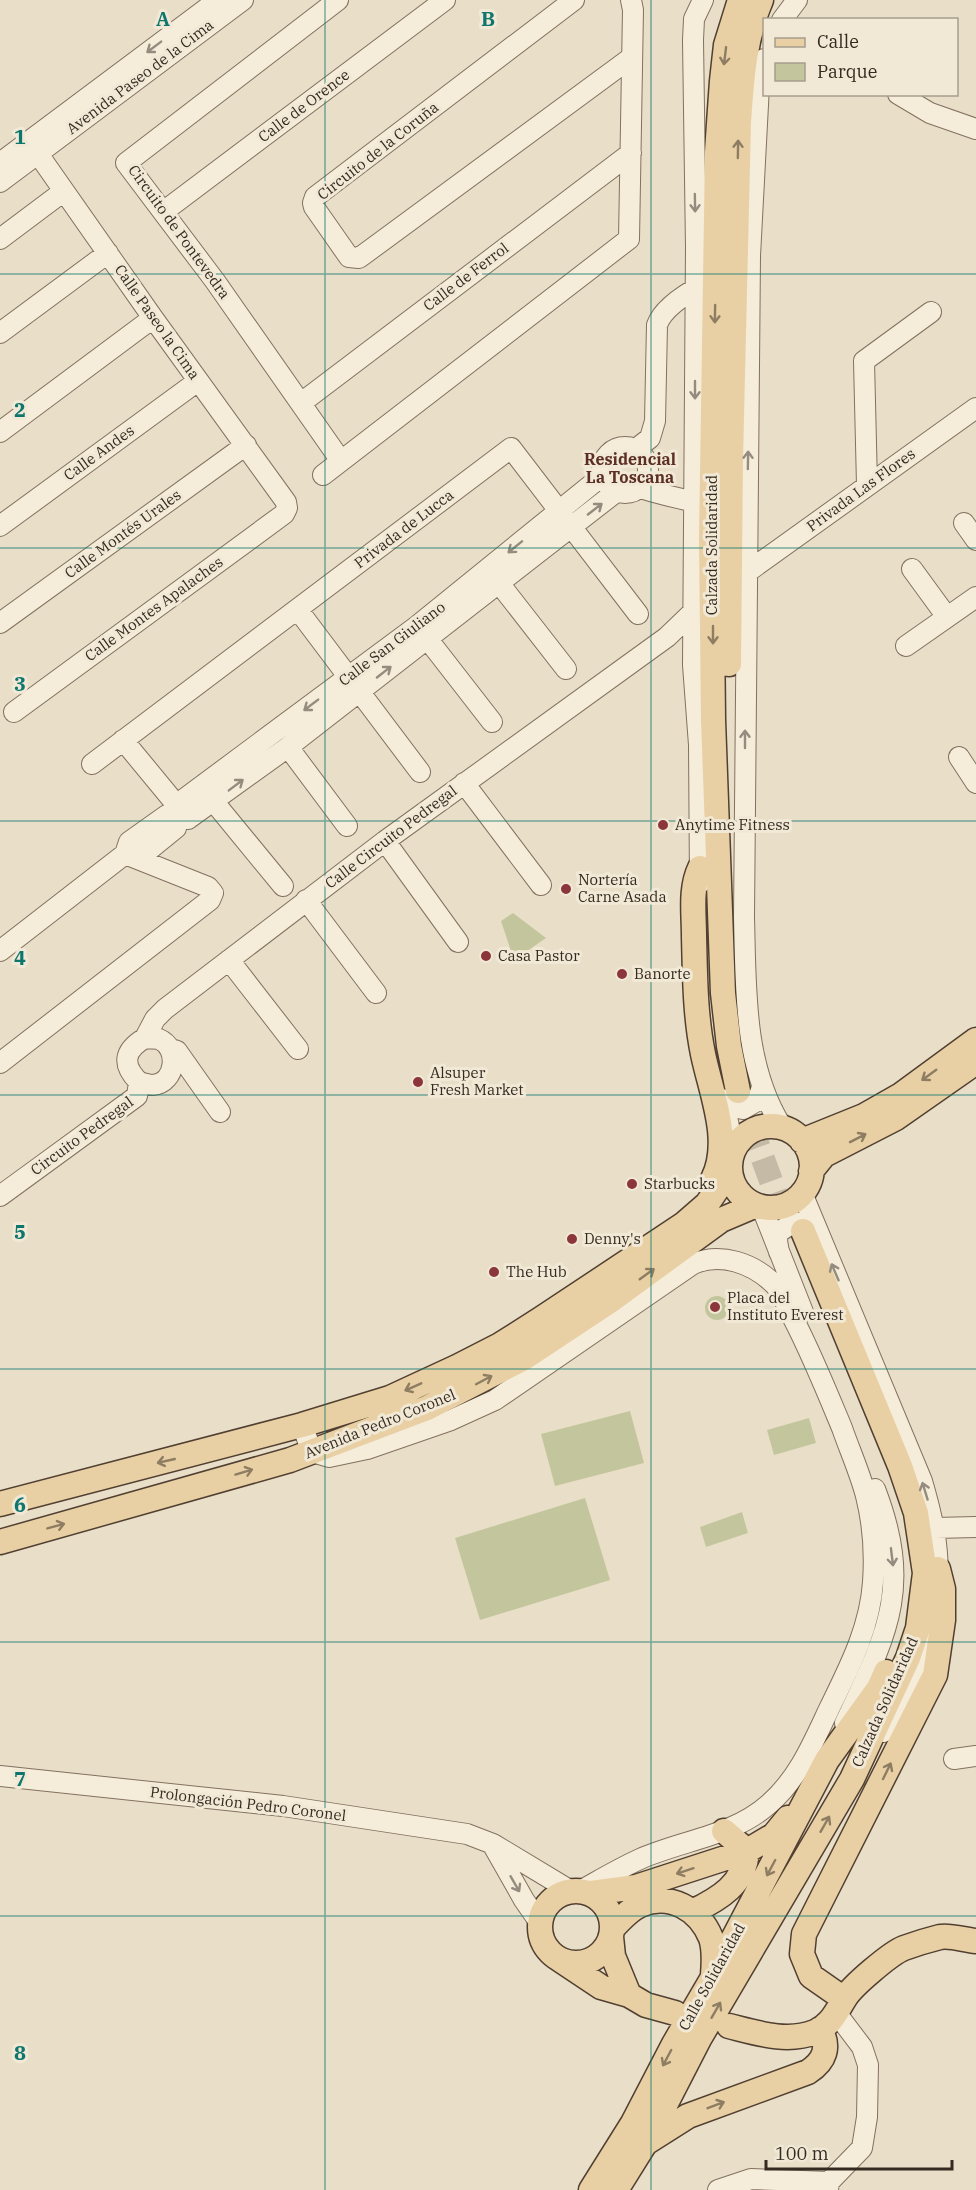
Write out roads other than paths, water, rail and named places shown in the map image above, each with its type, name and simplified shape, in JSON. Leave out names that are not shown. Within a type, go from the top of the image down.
[{"type":"main road","name":"Calzada Solidaridad","points":[[740,0],[726,45],[717,152],[716,249],[706,284],[703,544],[713,720],[723,993],[729,1046],[743,1091]]},
{"type":"main road","name":"Calzada Solidaridad","points":[[743,1091],[734,954],[729,686],[731,460],[742,70],[753,19],[761,0]]},
{"type":"main road","points":[[738,205],[750,256]]},
{"type":"main road","points":[[696,232],[716,249]]},
{"type":"main road","points":[[731,460],[746,563]]},
{"type":"main road","points":[[699,757],[713,720]]},
{"type":"main road","points":[[590,1287],[600,1271],[692,1209],[702,1197],[718,1167],[720,1134],[703,1054],[696,1006],[693,888],[700,868]]},
{"type":"main road","points":[[802,1141],[864,1116],[901,1095],[976,1040]]},
{"type":"main road","points":[[807,1182],[810,1155],[802,1141],[793,1132],[782,1127],[759,1127],[748,1132],[740,1140],[732,1156],[731,1176],[736,1188],[744,1198],[758,1207],[781,1206],[789,1203],[807,1182],[824,1155],[896,1118],[976,1062]]},
{"type":"main road","name":"Avenida Pedro Coronel","points":[[0,1504],[302,1425],[390,1398],[457,1367],[500,1345],[696,1214],[720,1185],[732,1156]]},
{"type":"main road","name":"Avenida Pedro Coronel","points":[[0,1542],[312,1452],[428,1408],[524,1358],[610,1300],[721,1220],[758,1207]]},
{"type":"main road","name":"Calzada Solidaridad","points":[[799,1241],[893,1489],[906,1539],[909,1574],[909,1594],[900,1640],[879,1688],[827,1760]]},
{"type":"main road","name":"Calzada Solidaridad","points":[[799,1241],[906,1482],[916,1513],[924,1564],[918,1628],[908,1658],[852,1779]]},
{"type":"main road","points":[[646,2142],[688,2115],[808,2072],[815,2068],[825,2052],[828,2001],[802,1954],[804,1934],[935,1675],[943,1620],[943,1589],[938,1569]]},
{"type":"main road","name":"Calle Solidaridad","points":[[591,2190],[633,2123],[674,2044],[712,1979],[827,1760]]},
{"type":"main road","name":"Calle Solidaridad","points":[[616,2190],[646,2142],[699,2039],[852,1779]]},
{"type":"main road","points":[[675,2013],[646,2005],[629,1995],[601,1987],[558,1958],[544,1943],[540,1923],[547,1905],[562,1893],[636,1887],[747,1851],[774,1835],[816,1783]]},
{"type":"main road","points":[[724,1831],[747,1851]]},
{"type":"main road","points":[[692,1911],[715,1901],[729,1891],[743,1869],[747,1851]]},
{"type":"main road","points":[[581,1892],[600,1899],[607,1908],[611,1918],[613,1956],[629,1995]]},
{"type":"main road","points":[[558,1958],[567,1961],[586,1961],[602,1952],[623,1916],[639,1905],[654,1901],[672,1902],[692,1911],[701,1919],[712,1940],[714,1959],[712,1979]]},
{"type":"main road","points":[[729,2026],[771,2036],[803,2035],[828,2001],[854,1986],[902,1949],[942,1937],[976,1941]]},
{"type":"street","name":"Avenida Paseo de la Cima","points":[[33,148],[218,0]]},
{"type":"street","name":"Avenida Paseo de la Cima","points":[[0,163],[33,148],[243,0]]},
{"type":"street","name":"Circuito de Pontevedra","points":[[338,0],[126,162],[215,281],[341,460]]},
{"type":"street","name":"Calle de Orence","points":[[163,212],[445,0]]},
{"type":"street","name":"Circuito de la Coruña","points":[[574,0],[315,197],[314,207],[349,257],[359,258],[632,57]]},
{"type":"street","points":[[323,475],[629,239],[632,153],[633,10],[631,0]]},
{"type":"street","points":[[636,449],[650,438],[655,421],[657,326],[660,317],[706,284],[696,232],[694,19],[703,0]]},
{"type":"street","name":"Calzada Solidaridad","points":[[732,1156],[730,1127],[743,1091],[753,1046],[744,917],[746,563],[750,256],[759,86],[763,68]]},
{"type":"street","points":[[901,96],[930,113],[976,129]]},
{"type":"street","points":[[0,182],[33,148]]},
{"type":"street","name":"Calle Paseo la Cima","points":[[33,148],[286,502]]},
{"type":"street","name":"Calle de Ferrol","points":[[301,403],[632,153]]},
{"type":"street","points":[[0,239],[64,191]]},
{"type":"street","points":[[0,333],[108,253]]},
{"type":"street","points":[[867,485],[864,360],[931,312]]},
{"type":"street","points":[[0,432],[153,318]]},
{"type":"street","name":"Calle Andes","points":[[0,526],[198,381]]},
{"type":"street","name":"Privada Las Flores","points":[[746,563],[867,485],[976,408]]},
{"type":"street","name":"Calle Montés Urales","points":[[0,623],[246,445]]},
{"type":"street","points":[[622,447],[636,449],[644,456],[648,467],[647,478],[641,488],[630,494],[616,492],[607,486],[602,476],[602,463],[610,452],[622,447]]},
{"type":"street","name":"Privada de Lucca","points":[[92,764],[511,448],[560,510]]},
{"type":"street","name":"Calle San Giuliano","points":[[494,576],[560,510],[602,476]]},
{"type":"street","points":[[641,488],[663,496],[686,498],[703,506]]},
{"type":"street","name":"Calle San Giuliano","points":[[180,814],[494,576],[573,526],[616,492]]},
{"type":"street","name":"Calle Montes Apalaches","points":[[14,712],[284,514],[287,508],[286,502]]},
{"type":"street","points":[[560,510],[638,614]]},
{"type":"street","points":[[964,523],[976,540]]},
{"type":"street","name":"Calzada Solidaridad","points":[[703,544],[694,610],[693,665],[699,757],[702,960],[706,1023],[709,1045],[743,1091],[769,1106],[782,1127]]},
{"type":"street","points":[[912,569],[947,617]]},
{"type":"street","points":[[494,576],[566,669]]},
{"type":"street","points":[[906,646],[976,597]]},
{"type":"street","points":[[298,610],[420,772]]},
{"type":"street","points":[[651,649],[681,626],[694,610]]},
{"type":"street","points":[[422,632],[492,723]]},
{"type":"street","points":[[651,649],[678,649],[693,665]]},
{"type":"street","name":"Calle Circuito Pedregal","points":[[145,1038],[155,1019],[165,1009],[306,900],[651,649]]},
{"type":"street","name":"Calle San Giuliano","points":[[180,814],[214,802],[288,747],[354,684]]},
{"type":"street","points":[[123,740],[180,814]]},
{"type":"street","points":[[288,747],[347,826]]},
{"type":"street","points":[[959,757],[976,783]]},
{"type":"street","points":[[464,783],[541,885]]},
{"type":"street","points":[[214,802],[283,886]]},
{"type":"street","points":[[0,951],[125,854],[129,842],[167,815],[180,814]]},
{"type":"street","points":[[385,841],[458,942]]},
{"type":"street","points":[[0,1063],[210,900],[213,893],[208,887],[125,854]]},
{"type":"street","points":[[306,900],[376,993]]},
{"type":"street","points":[[229,960],[298,1049]]},
{"type":"street","points":[[145,1038],[160,1040],[171,1050],[177,1052],[220,1112]]},
{"type":"street","name":"Circuito Pedregal","points":[[0,1196],[137,1096],[139,1082],[129,1072],[127,1058],[133,1045],[145,1038]]},
{"type":"street","points":[[139,1082],[154,1085],[167,1078],[174,1064],[171,1050]]},
{"type":"street","name":"Calzada Solidaridad","points":[[799,1241],[807,1182]]},
{"type":"street","name":"Calzada Solidaridad","points":[[758,1207],[799,1241],[922,1481],[935,1527],[938,1569],[934,1618],[926,1648],[893,1719],[852,1779]]},
{"type":"street","points":[[302,1425],[312,1452],[319,1456],[329,1457],[367,1449],[451,1420],[495,1400],[693,1264],[706,1259],[721,1258],[751,1267],[777,1287],[803,1338],[855,1464],[866,1497],[872,1530],[873,1582],[869,1612],[856,1653],[807,1754],[793,1777],[769,1804],[724,1831],[640,1859],[581,1892]]},
{"type":"street","points":[[524,1358],[515,1356],[513,1351],[515,1343],[557,1316],[561,1305]]},
{"type":"street","points":[[935,1527],[976,1527]]},
{"type":"street","points":[[954,1759],[976,1756]]},
{"type":"street","name":"Prolongación Pedro Coronel","points":[[0,1776],[283,1806],[467,1834],[493,1845],[581,1892]]},
{"type":"street","points":[[493,1845],[524,1900],[540,1923]]},
{"type":"street","points":[[718,2190],[750,2184],[828,2186],[862,2148],[867,2117],[868,2065],[862,2047],[828,2001]]},
{"type":"tunnel","points":[[738,1091],[792,1238]]},
{"type":"place","name":"Anytime Fitness","points":[[663,825]]},
{"type":"place","name":"Nortería Carne Asada","points":[[566,889]]},
{"type":"place","name":"Casa Pastor","points":[[486,956]]},
{"type":"place","name":"Banorte","points":[[622,974]]},
{"type":"place","name":"Alsuper Fresh Market","points":[[418,1082]]},
{"type":"place","name":"Starbucks","points":[[632,1184]]},
{"type":"place","name":"Denny's","points":[[572,1239]]},
{"type":"place","name":"The Hub","points":[[494,1272]]},
{"type":"place","name":"Placa del Instituto Everest","points":[[715,1307]]},
{"type":"district","name":"Residencial La Toscana","points":[[630,468]]}]
